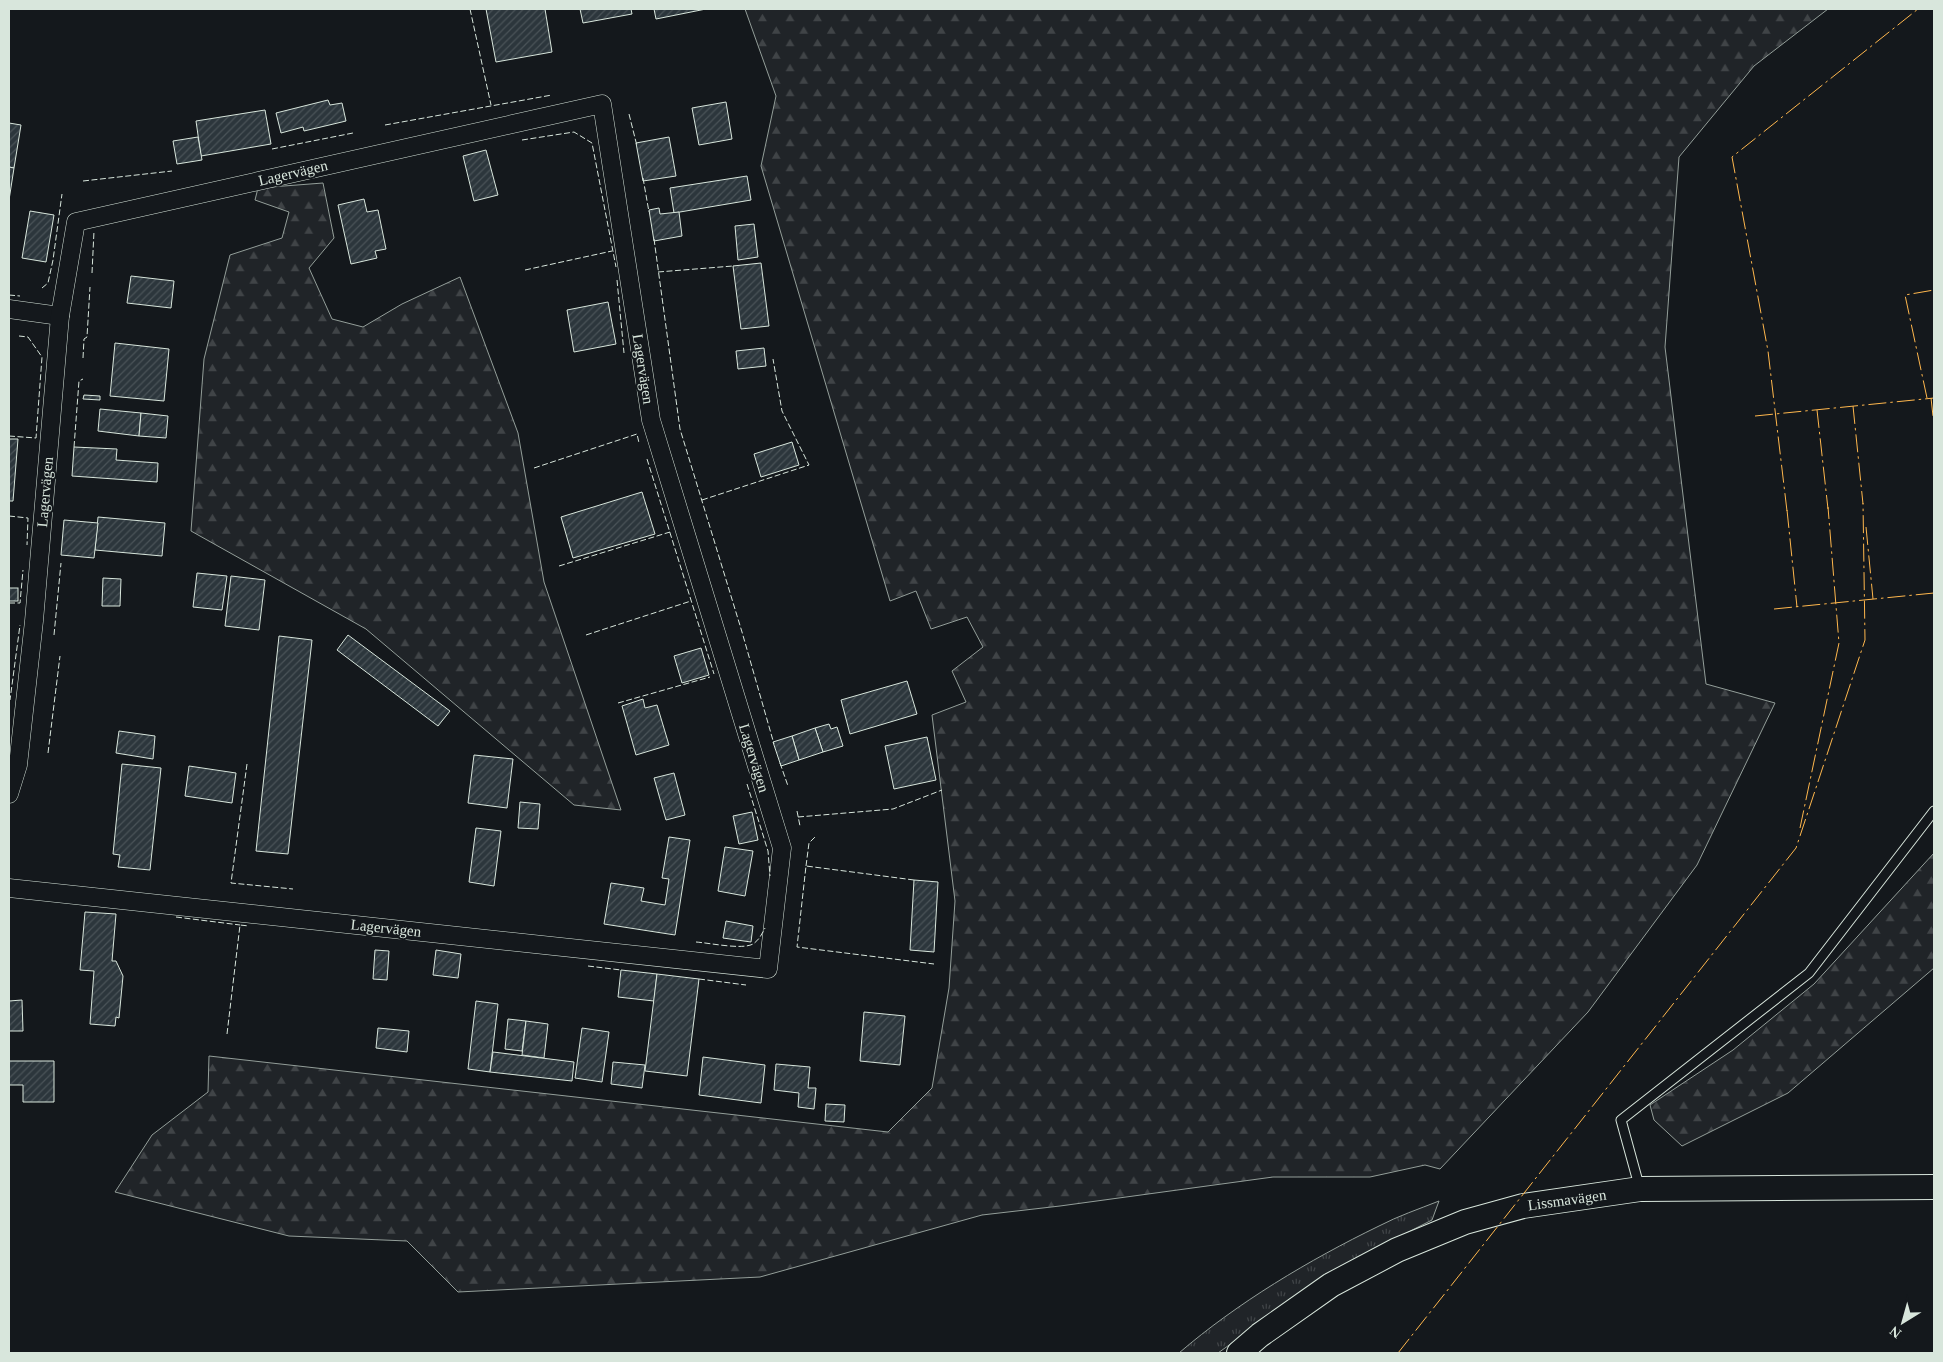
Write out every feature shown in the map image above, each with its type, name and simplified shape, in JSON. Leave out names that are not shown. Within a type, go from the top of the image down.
[{"type":"street","name":"Lagervägen","points":[[9,794],[18,764],[34,621],[60,316],[76,222],[602,104],[651,420],[782,848],[768,969],[9,888]]},
{"type":"street","points":[[9,309],[60,316]]},
{"type":"street","name":"Lissmavägen","points":[[1239,1353],[1260,1335],[1331,1285],[1396,1250],[1456,1225],[1523,1206],[1640,1189],[1934,1187]]},
{"type":"lane","points":[[1640,1189],[1621,1120],[1809,973],[1934,811]]},
{"type":"green space","points":[[745,9],[1828,9],[1754,66],[1679,157],[1665,347],[1706,684],[1775,703],[1697,865],[1588,1012],[1440,1169],[1425,1165],[1370,1177],[1273,1177],[982,1215],[760,1277],[458,1292],[407,1241],[289,1236],[115,1192],[152,1135],[208,1092],[209,1056],[888,1132],[932,1088],[949,988],[955,901],[932,715],[966,702],[952,671],[983,647],[967,617],[931,629],[916,591],[890,601],[761,166],[776,96]]},
{"type":"green space","points":[[323,183],[334,238],[309,268],[332,319],[363,327],[402,304],[460,277],[518,433],[544,582],[621,810],[574,805],[366,629],[191,531],[204,359],[230,255],[282,238],[289,212],[255,200],[258,188]]},
{"type":"green space","points":[[1934,853],[1934,968],[1788,1093],[1682,1146],[1654,1120],[1650,1105],[1733,1050],[1814,984]]},
{"type":"green space","points":[[1439,1201],[1432,1220],[1357,1258],[1306,1290],[1218,1353],[1179,1353],[1249,1300],[1300,1268],[1386,1222]]},
{"type":"building","points":[[486,9],[545,9],[552,52],[496,62]]},
{"type":"building","points":[[580,9],[631,9],[632,14],[583,23]]},
{"type":"building","points":[[654,9],[706,9],[656,19]]},
{"type":"building","points":[[328,100],[330,105],[342,103],[346,121],[304,131],[303,127],[281,133],[276,113]]},
{"type":"building","points":[[726,102],[732,139],[699,145],[692,108]]},
{"type":"building","points":[[265,110],[271,144],[201,156],[196,121]]},
{"type":"building","points":[[9,123],[21,125],[14,168],[9,167]]},
{"type":"building","points":[[198,137],[202,160],[177,164],[173,141]]},
{"type":"building","points":[[669,137],[676,176],[643,181],[636,143]]},
{"type":"building","points":[[486,150],[498,195],[474,201],[463,156]]},
{"type":"building","points":[[9,167],[14,168],[9,200]]},
{"type":"building","points":[[747,176],[751,200],[674,213],[670,188]]},
{"type":"building","points":[[364,199],[367,212],[378,210],[386,249],[375,251],[377,258],[351,264],[338,205]]},
{"type":"building","points":[[659,208],[660,214],[679,212],[682,236],[654,241],[649,210]]},
{"type":"building","points":[[30,211],[54,215],[46,262],[22,258]]},
{"type":"building","points":[[754,224],[758,257],[738,260],[735,226]]},
{"type":"building","points":[[761,263],[769,326],[741,329],[733,266]]},
{"type":"building","points":[[131,276],[174,281],[171,308],[127,303]]},
{"type":"building","points":[[608,302],[616,344],[574,352],[567,310]]},
{"type":"building","points":[[115,343],[169,349],[164,401],[110,396]]},
{"type":"building","points":[[764,348],[766,366],[738,369],[736,351]]},
{"type":"building","points":[[84,395],[100,396],[100,400],[83,399]]},
{"type":"building","points":[[100,409],[141,413],[139,436],[98,431]]},
{"type":"building","points":[[141,413],[168,416],[166,438],[139,436]]},
{"type":"building","points":[[9,439],[18,439],[13,501],[9,501]]},
{"type":"building","points":[[792,442],[799,465],[761,477],[754,454]]},
{"type":"building","points":[[74,447],[117,449],[116,460],[158,463],[157,482],[72,476]]},
{"type":"building","points":[[642,492],[655,534],[573,558],[561,517]]},
{"type":"building","points":[[98,517],[165,523],[162,556],[95,550]]},
{"type":"building","points":[[64,520],[98,523],[94,558],[61,555]]},
{"type":"building","points":[[197,573],[227,576],[222,610],[193,607]]},
{"type":"building","points":[[231,576],[265,580],[259,630],[225,626]]},
{"type":"building","points":[[103,578],[121,579],[120,606],[102,606]]},
{"type":"building","points":[[9,588],[18,588],[18,601],[9,601]]},
{"type":"building","points":[[348,635],[450,711],[438,726],[337,650]]},
{"type":"building","points":[[279,636],[312,640],[288,854],[256,851]]},
{"type":"building","points":[[701,648],[709,675],[682,683],[674,656]]},
{"type":"building","points":[[907,681],[917,714],[850,734],[841,700]]},
{"type":"building","points":[[643,699],[645,708],[657,705],[669,745],[636,755],[622,706]]},
{"type":"building","points":[[829,724],[831,729],[837,727],[843,746],[823,752],[815,728]]},
{"type":"building","points":[[815,728],[823,752],[799,760],[792,736]]},
{"type":"building","points":[[119,731],[155,736],[153,759],[116,753]]},
{"type":"building","points":[[792,736],[799,760],[781,766],[773,742]]},
{"type":"building","points":[[927,737],[936,780],[894,789],[885,746]]},
{"type":"building","points":[[474,755],[513,759],[507,808],[468,803]]},
{"type":"building","points":[[122,764],[161,768],[150,870],[118,867],[120,855],[113,854]]},
{"type":"building","points":[[189,766],[236,773],[232,803],[185,796]]},
{"type":"building","points":[[674,773],[685,815],[666,820],[654,778]]},
{"type":"building","points":[[520,802],[540,804],[538,829],[518,828]]},
{"type":"building","points":[[752,812],[758,840],[739,844],[733,816]]},
{"type":"building","points":[[476,828],[501,831],[494,886],[469,882]]},
{"type":"building","points":[[669,837],[690,840],[675,935],[604,924],[611,883],[644,888],[641,901],[665,905],[669,879],[662,878]]},
{"type":"building","points":[[725,847],[753,851],[745,896],[718,891]]},
{"type":"building","points":[[914,880],[938,882],[934,952],[910,950]]},
{"type":"building","points":[[85,912],[116,914],[112,961],[116,961],[123,976],[119,1018],[116,1017],[115,1026],[90,1024],[94,971],[80,970]]},
{"type":"building","points":[[726,921],[753,926],[751,942],[723,938]]},
{"type":"building","points":[[375,950],[389,951],[387,980],[373,979]]},
{"type":"building","points":[[436,950],[461,954],[458,978],[433,975]]},
{"type":"building","points":[[621,970],[657,974],[654,1001],[618,997]]},
{"type":"building","points":[[657,974],[699,979],[687,1076],[645,1071]]},
{"type":"building","points":[[22,1000],[23,1031],[9,1031],[9,1001]]},
{"type":"building","points":[[476,1001],[498,1004],[490,1072],[468,1069]]},
{"type":"building","points":[[864,1012],[905,1016],[900,1065],[860,1061]]},
{"type":"building","points":[[508,1019],[526,1021],[522,1051],[505,1049]]},
{"type":"building","points":[[526,1021],[548,1024],[544,1058],[522,1055]]},
{"type":"building","points":[[378,1028],[409,1031],[407,1052],[376,1048]]},
{"type":"building","points":[[582,1028],[609,1032],[602,1082],[575,1078]]},
{"type":"building","points":[[493,1052],[574,1062],[572,1081],[490,1072]]},
{"type":"building","points":[[703,1057],[765,1065],[761,1103],[699,1095]]},
{"type":"building","points":[[9,1061],[54,1061],[54,1102],[23,1102],[23,1085],[9,1085]]},
{"type":"building","points":[[613,1062],[645,1065],[642,1088],[611,1084]]},
{"type":"building","points":[[776,1064],[810,1067],[808,1088],[816,1088],[814,1109],[798,1107],[799,1093],[774,1090]]},
{"type":"building","points":[[826,1104],[845,1105],[844,1122],[825,1121]]},
{"type":"fence","points":[[470,9],[491,105]]},
{"type":"fence","points":[[385,125],[552,95]]},
{"type":"fence","points":[[629,114],[637,146]]},
{"type":"fence","points":[[522,140],[574,132],[592,143],[616,267]]},
{"type":"fence","points":[[272,149],[353,133]]},
{"type":"fence","points":[[83,181],[172,171]]},
{"type":"fence","points":[[643,178],[649,212]]},
{"type":"fence","points":[[42,288],[48,283],[53,260],[62,194]]},
{"type":"fence","points":[[92,273],[94,231]]},
{"type":"fence","points":[[654,239],[680,429],[774,744]]},
{"type":"fence","points":[[525,270],[612,251]]},
{"type":"fence","points":[[658,272],[733,266]]},
{"type":"fence","points":[[617,280],[624,353]]},
{"type":"fence","points":[[83,358],[84,339],[87,337],[90,287]]},
{"type":"fence","points":[[9,295],[20,296]]},
{"type":"fence","points":[[9,436],[36,438],[42,357],[28,337],[19,336]]},
{"type":"fence","points":[[702,500],[809,465],[782,411],[773,359]]},
{"type":"fence","points":[[74,447],[79,381],[83,379]]},
{"type":"fence","points":[[534,468],[637,434],[639,443]]},
{"type":"fence","points":[[647,459],[714,674]]},
{"type":"fence","points":[[9,516],[28,518],[27,545]]},
{"type":"fence","points":[[559,566],[670,532]]},
{"type":"fence","points":[[54,635],[61,563]]},
{"type":"fence","points":[[9,603],[20,603],[23,570]]},
{"type":"fence","points":[[586,635],[691,601]]},
{"type":"fence","points":[[9,699],[20,625]]},
{"type":"fence","points":[[48,753],[60,656]]},
{"type":"fence","points":[[618,703],[710,677]]},
{"type":"fence","points":[[780,763],[788,786]]},
{"type":"fence","points":[[247,764],[231,883],[293,889]]},
{"type":"fence","points":[[747,784],[768,851],[770,876]]},
{"type":"fence","points":[[798,817],[893,809],[942,790]]},
{"type":"fence","points":[[797,811],[800,826]]},
{"type":"fence","points":[[806,866],[809,843],[816,836]]},
{"type":"fence","points":[[914,880],[806,866],[797,947],[934,964]]},
{"type":"fence","points":[[176,917],[240,925]]},
{"type":"fence","points":[[227,1034],[240,925],[249,926]]},
{"type":"fence","points":[[696,942],[748,946],[757,941],[765,928]]},
{"type":"fence","points":[[588,966],[621,970]]},
{"type":"fence","points":[[699,979],[746,985]]},
{"type":"power","points":[[1787,511],[1768,351],[1732,157],[1918,9]]},
{"type":"power","points":[[1927,398],[1905,295],[1934,290]]},
{"type":"power","points":[[1931,398],[1934,425]]},
{"type":"power","points":[[1755,416],[1934,398]]},
{"type":"power","points":[[1853,406],[1863,504]]},
{"type":"power","points":[[1817,410],[1828,509]]},
{"type":"power","points":[[1398,1353],[1796,848],[1865,640],[1863,503]]},
{"type":"power","points":[[1800,828],[1839,643],[1828,507]]},
{"type":"power","points":[[1787,510],[1797,607]]},
{"type":"power","points":[[1866,527],[1873,599]]},
{"type":"power","points":[[1774,609],[1934,593]]}]
